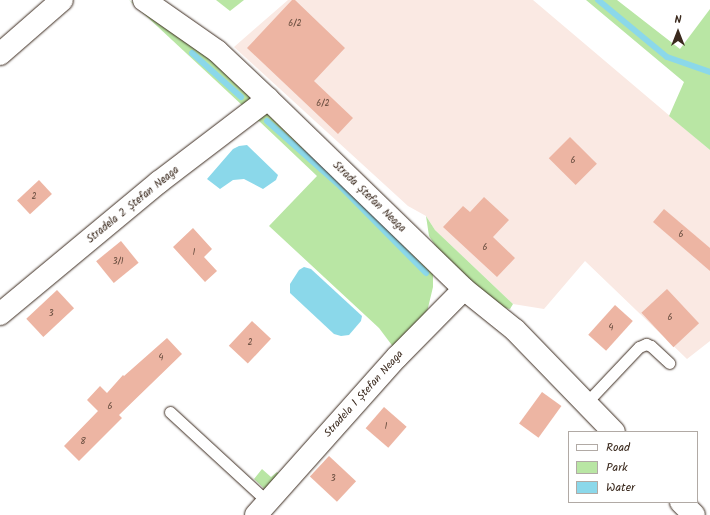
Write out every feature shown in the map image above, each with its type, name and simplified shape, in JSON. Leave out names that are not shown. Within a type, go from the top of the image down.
[{"type":"street","points":[[0,54],[62,0]]},
{"type":"street","name":"Strada Ștefan Neaga","points":[[144,0],[217,51],[464,289],[515,330],[613,431]]},
{"type":"street","name":"Stradela 2 Ștefan Neaga","points":[[0,314],[159,182],[268,99]]},
{"type":"street","name":"Stradela 1 Ștefan Neaga","points":[[262,508],[397,357],[464,289]]},
{"type":"street","points":[[682,503],[694,515]]},
{"type":"lane","points":[[586,403],[639,347],[646,344],[651,346],[669,363]]},
{"type":"lane","name":"Stradela 1 Ștefan Neaga","points":[[170,412],[262,508]]},
{"type":"shaded area","points":[[288,0],[533,0],[710,150],[710,341],[687,359],[585,261],[544,309],[513,304],[435,230],[426,216],[408,206],[234,47]]},
{"type":"green space","points":[[129,0],[207,53],[252,99],[243,106]]},
{"type":"green space","points":[[216,0],[244,0],[230,11]]},
{"type":"green space","points":[[586,0],[617,0],[680,49],[710,9],[710,150],[669,116],[684,82]]},
{"type":"green space","points":[[268,112],[433,272],[433,287],[427,312],[394,348],[379,328],[269,226],[317,176],[259,121],[249,122]]},
{"type":"green space","points":[[426,216],[435,230],[513,304],[510,309],[500,307],[478,290],[437,248],[429,236]]},
{"type":"green space","points":[[262,469],[271,477],[277,472],[281,476],[267,491],[254,479]]},
{"type":"water","points":[[247,145],[278,175],[276,180],[263,189],[244,179],[233,180],[220,189],[207,179],[233,149],[239,146]]},
{"type":"water","points":[[304,267],[311,269],[362,316],[361,321],[349,335],[341,336],[334,334],[290,293],[290,284],[299,270]]},
{"type":"building","points":[[292,0],[295,0],[345,48],[314,81],[353,118],[338,134],[247,48]]},
{"type":"building","points":[[570,137],[597,164],[576,185],[549,158]]},
{"type":"building","points":[[39,180],[52,194],[30,214],[17,200]]},
{"type":"building","points":[[484,197],[509,220],[493,237],[515,258],[497,277],[443,227],[463,206],[470,212]]},
{"type":"building","points":[[664,209],[710,248],[710,271],[653,222]]},
{"type":"building","points":[[193,228],[212,249],[204,257],[217,271],[205,282],[173,247]]},
{"type":"building","points":[[121,241],[139,263],[114,283],[96,261]]},
{"type":"building","points":[[667,289],[699,323],[673,347],[641,313]]},
{"type":"building","points":[[57,290],[74,308],[43,337],[26,319]]},
{"type":"building","points":[[615,305],[633,321],[606,351],[588,335]]},
{"type":"building","points":[[252,321],[271,339],[248,364],[229,346]]},
{"type":"building","points":[[167,338],[182,354],[119,415],[122,418],[79,461],[64,446],[98,411],[87,400],[100,386],[107,393],[123,375],[124,376]]},
{"type":"building","points":[[542,392],[561,406],[538,438],[519,424]]},
{"type":"building","points":[[384,407],[407,427],[388,448],[366,428]]},
{"type":"building","points":[[329,456],[356,481],[337,502],[310,476]]},
{"type":"waterway","points":[[598,0],[667,57],[710,72]]},
{"type":"waterway","points":[[192,53],[241,97]]},
{"type":"waterway","points":[[267,121],[341,187],[426,273]]}]
